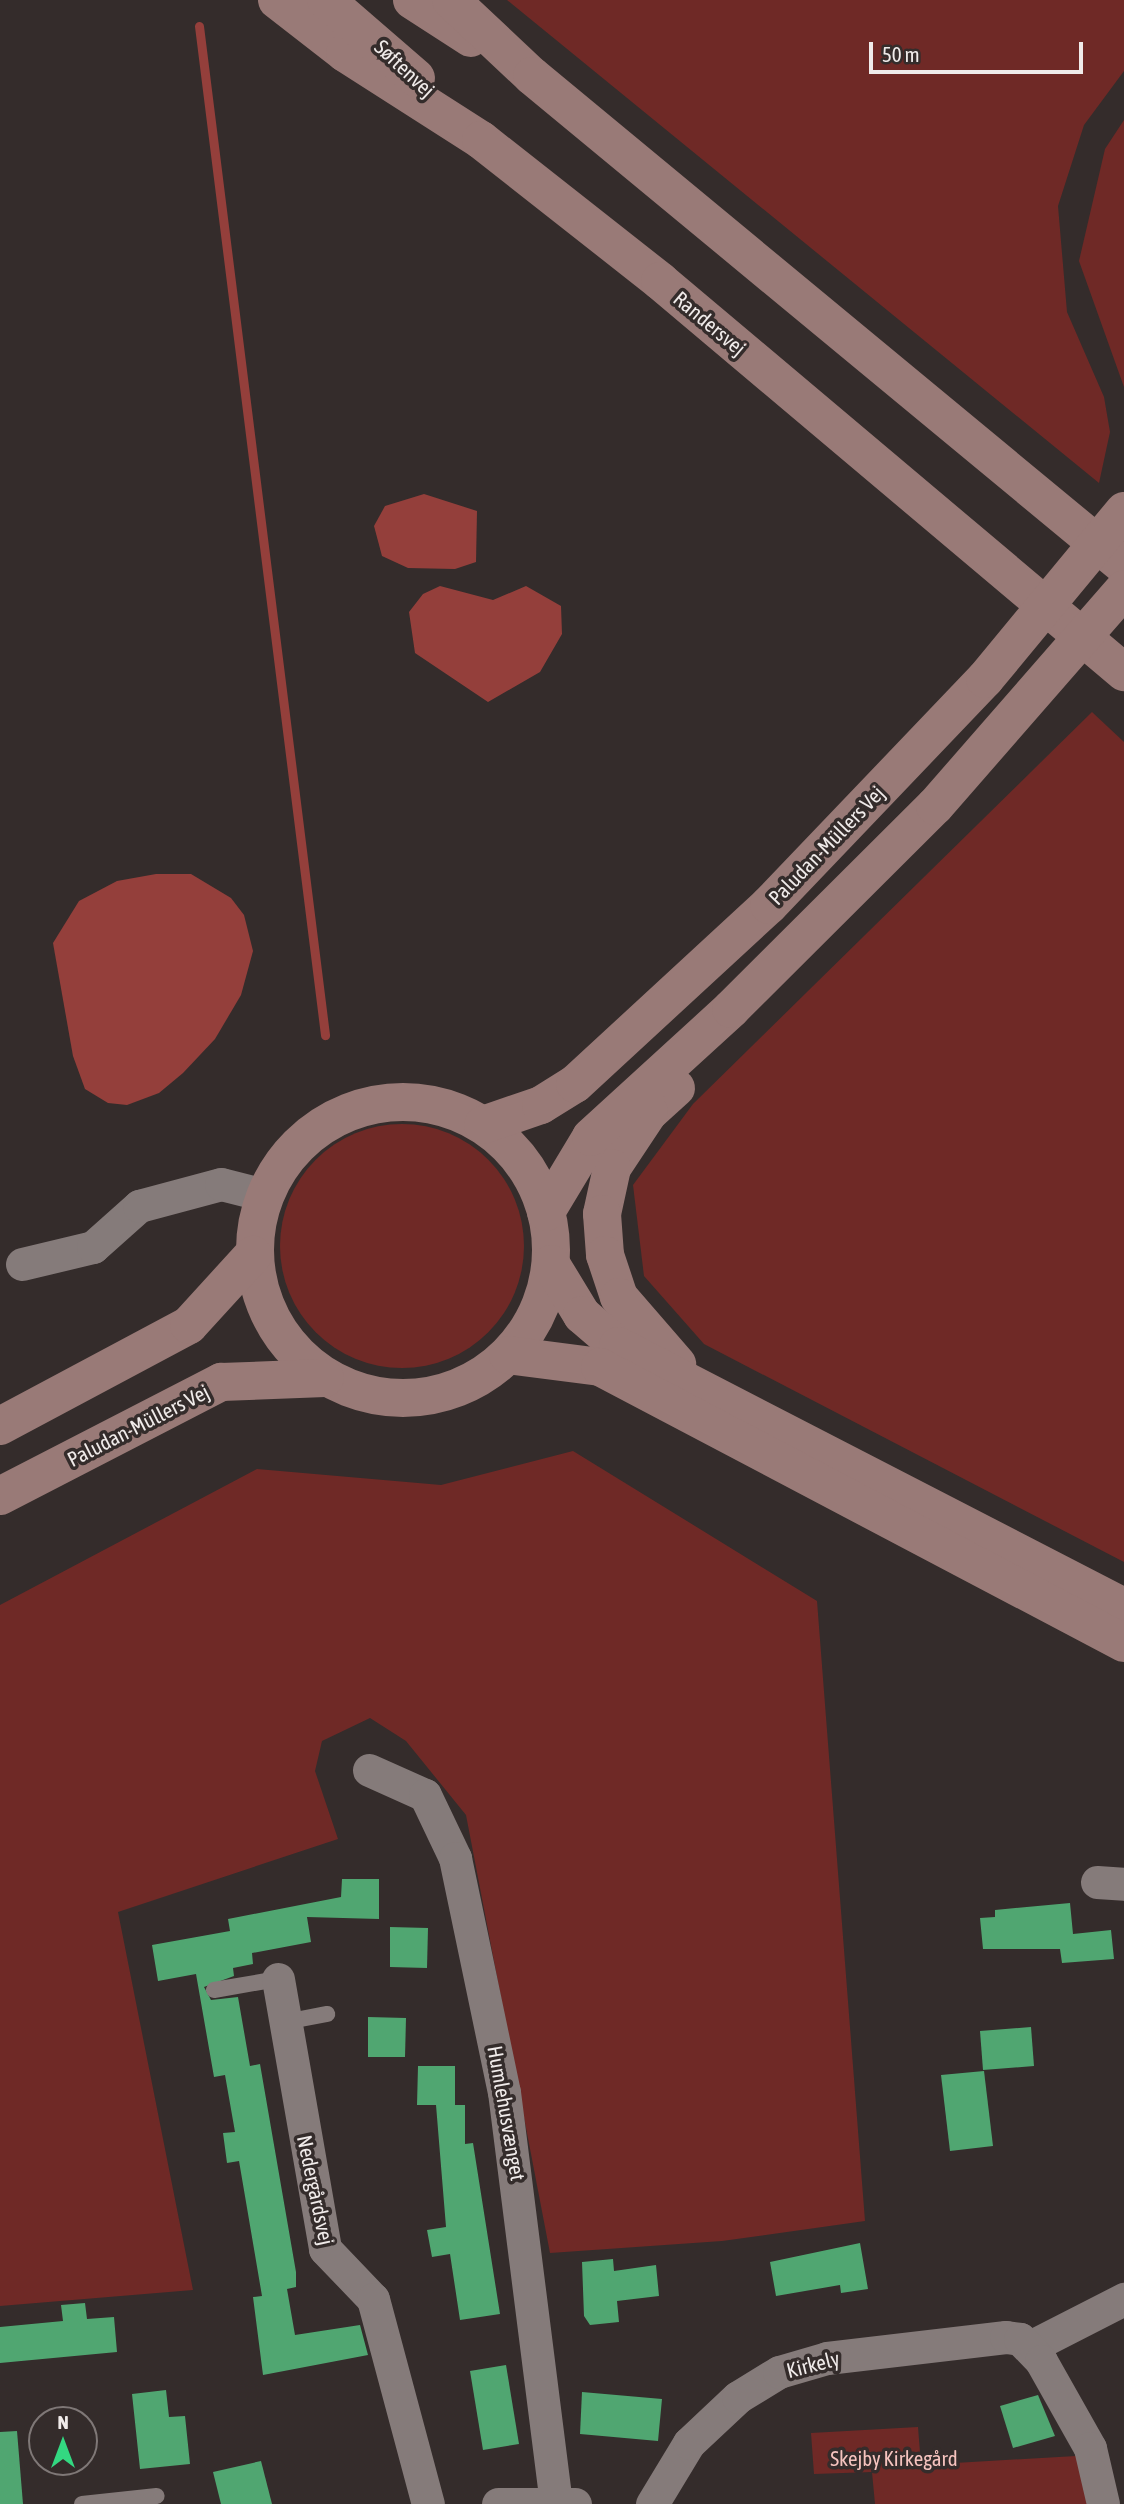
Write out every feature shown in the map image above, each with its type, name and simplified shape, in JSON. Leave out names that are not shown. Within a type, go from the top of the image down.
[{"type":"main road","name":"Randersvej","points":[[277,0],[345,52],[481,139],[1012,576],[1118,667]]},
{"type":"main road","name":"Søftenvej","points":[[326,0],[481,139]]},
{"type":"main road","points":[[412,0],[532,76]]},
{"type":"main road","points":[[451,0],[532,76],[1064,513],[1123,585],[935,806],[731,1009],[591,1137],[546,1212]]},
{"type":"main road","name":"Paludan-Müllers Vej","points":[[483,1125],[541,1105],[575,1084],[769,905],[985,679],[1124,510]]},
{"type":"main road","points":[[703,1388],[648,1337],[619,1297],[605,1255],[603,1214],[612,1168],[649,1112],[692,1072],[731,1009]]},
{"type":"main road","points":[[400,1102],[443,1107],[483,1125],[532,1176],[546,1212],[551,1264],[530,1329],[508,1355],[474,1381],[434,1396],[392,1399],[325,1378],[282,1338],[261,1298],[253,1255],[264,1195],[286,1157],[318,1128],[357,1109],[400,1102]]},
{"type":"main road","points":[[0,1426],[188,1325],[253,1255]]},
{"type":"main road","points":[[551,1264],[582,1315],[618,1346],[1124,1606]]},
{"type":"main road","points":[[508,1355],[600,1367],[1124,1643]]},
{"type":"main road","name":"Paludan-Müllers Vej","points":[[0,1496],[221,1382],[325,1378]]},
{"type":"street","points":[[22,1264],[93,1247],[139,1206],[221,1184],[264,1195]]},
{"type":"street","name":"Humlehusvænget","points":[[369,1770],[425,1795],[455,1858],[505,2092],[565,2503]]},
{"type":"street","name":"Nedergårdsvej","points":[[278,1979],[325,2249],[373,2299],[428,2504]]},
{"type":"street","points":[[1103,2504],[1090,2448],[1030,2347],[1124,2299]]},
{"type":"street","name":"Kirkely","points":[[652,2504],[689,2443],[738,2397],[779,2372],[827,2358],[1006,2337],[1030,2347]]},
{"type":"street","points":[[498,2504],[565,2503]]},
{"type":"lane","points":[[214,1990],[278,1979]]},
{"type":"lane","points":[[285,2022],[327,2014]]},
{"type":"lane","points":[[82,2504],[157,2496]]},
{"type":"green space","points":[[507,0],[1124,0],[1124,71],[1084,125],[1058,206],[1067,312],[1104,397],[1110,432],[1099,483]]},
{"type":"green space","points":[[1124,120],[1124,387],[1079,261],[1105,149]]},
{"type":"green space","points":[[1092,712],[1124,742],[1124,1562],[704,1344],[644,1276],[633,1185],[693,1104]]},
{"type":"green space","points":[[390,1124],[414,1124],[460,1138],[480,1151],[497,1168],[515,1199],[522,1222],[522,1270],[510,1304],[497,1324],[480,1341],[460,1354],[437,1363],[414,1368],[390,1368],[344,1354],[324,1341],[307,1324],[294,1304],[285,1281],[280,1258],[280,1234],[294,1188],[307,1168],[324,1151],[344,1138],[367,1129]]},
{"type":"green space","points":[[573,1451],[817,1601],[865,2221],[722,2241],[550,2253],[466,1815],[406,1741],[370,1718],[322,1741],[315,1771],[338,1839],[118,1912],[193,2290],[0,2306],[0,1605],[257,1469],[441,1485]]},
{"type":"green space","name":"Skejby Kirkegård","points":[[918,2427],[921,2465],[1076,2456],[1088,2504],[875,2504],[872,2472],[814,2474],[811,2433]]},
{"type":"shaded area","points":[[424,494],[477,511],[476,562],[455,569],[408,568],[382,556],[374,526],[385,506]]},
{"type":"shaded area","points":[[440,586],[493,600],[526,586],[561,606],[562,634],[540,672],[488,702],[415,653],[409,612],[423,594]]},
{"type":"shaded area","points":[[156,874],[191,874],[231,898],[244,915],[253,951],[241,995],[215,1039],[183,1073],[159,1093],[127,1105],[108,1103],[85,1089],[73,1056],[53,943],[79,901],[117,881]]},
{"type":"building","points":[[342,1879],[379,1879],[379,1919],[307,1917],[311,1942],[252,1953],[253,1964],[233,1968],[234,1976],[204,1987],[211,2000],[238,1997],[250,2066],[260,2064],[296,2272],[296,2287],[287,2289],[295,2335],[360,2325],[368,2355],[263,2375],[253,2297],[262,2296],[239,2161],[227,2163],[223,2133],[235,2132],[225,2075],[214,2077],[196,1974],[158,1981],[152,1945],[230,1931],[228,1919],[341,1897]]},
{"type":"building","points":[[1070,1903],[1073,1934],[1111,1930],[1114,1959],[1062,1963],[1060,1949],[983,1949],[980,1918],[995,1917],[995,1910]]},
{"type":"building","points":[[390,1927],[428,1928],[427,1968],[390,1967]]},
{"type":"building","points":[[368,2017],[406,2018],[405,2057],[368,2057]]},
{"type":"building","points":[[1031,2027],[1034,2066],[983,2070],[980,2031]]},
{"type":"building","points":[[418,2066],[455,2066],[455,2105],[465,2105],[465,2144],[473,2143],[500,2314],[460,2320],[450,2254],[432,2257],[427,2230],[446,2227],[436,2105],[417,2105]]},
{"type":"building","points":[[984,2071],[993,2146],[950,2151],[941,2075]]},
{"type":"building","points":[[860,2243],[868,2289],[841,2293],[840,2285],[776,2296],[770,2262]]},
{"type":"building","points":[[613,2259],[614,2271],[656,2265],[659,2296],[617,2301],[619,2322],[590,2325],[584,2316],[582,2262]]},
{"type":"building","points":[[85,2303],[87,2319],[114,2317],[117,2352],[0,2363],[0,2327],[63,2321],[61,2305]]},
{"type":"building","points":[[506,2365],[519,2444],[483,2450],[470,2371]]},
{"type":"building","points":[[166,2390],[169,2417],[185,2416],[190,2464],[140,2469],[132,2394]]},
{"type":"building","points":[[582,2392],[662,2399],[658,2441],[580,2434]]},
{"type":"building","points":[[1038,2395],[1055,2436],[1013,2448],[1000,2406]]},
{"type":"building","points":[[17,2431],[23,2504],[0,2504],[0,2432]]},
{"type":"building","points":[[261,2461],[272,2504],[221,2504],[213,2472]]},
{"type":"waterway","points":[[199,26],[325,1035]]}]
